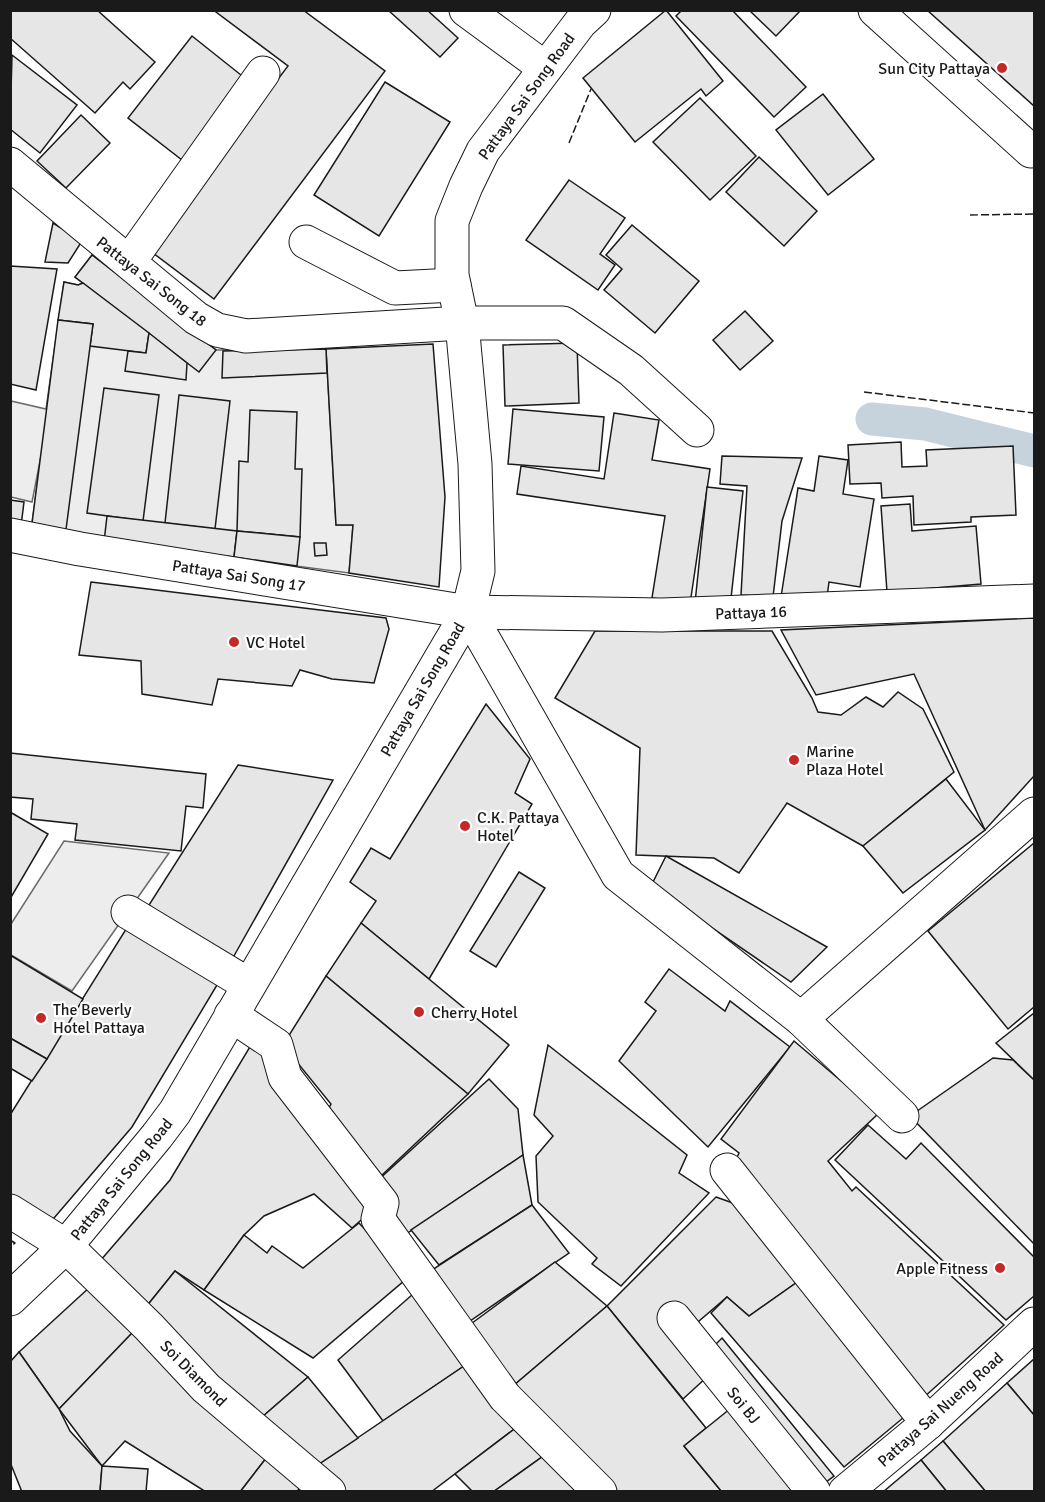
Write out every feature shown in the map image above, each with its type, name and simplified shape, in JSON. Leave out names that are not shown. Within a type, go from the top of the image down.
[{"type":"street","points":[[466,10],[545,68]]},
{"type":"street","points":[[875,10],[1032,151]]},
{"type":"street","name":"Pattaya Sai Song Road","points":[[10,1299],[66,1246],[175,1112],[468,612],[478,571],[475,464],[462,322],[452,274],[452,221],[483,151],[545,68],[580,15]]},
{"type":"street","points":[[129,262],[263,73]]},
{"type":"street","name":"Pattaya Sai Song 18","points":[[10,164],[196,318],[217,330],[246,336],[462,322],[563,323],[631,370],[697,430]]},
{"type":"street","points":[[306,242],[395,288],[454,285]]},
{"type":"street","name":"Pattaya Sai Song 17","points":[[10,535],[91,551],[468,612]]},
{"type":"street","name":"Pattaya 16","points":[[468,612],[662,615],[1035,601]]},
{"type":"street","points":[[468,612],[618,875],[801,1019],[902,1116]]},
{"type":"street","points":[[801,1019],[1035,814]]},
{"type":"street","points":[[128,912],[249,985]]},
{"type":"street","points":[[231,1015],[276,1045],[285,1077],[382,1203],[378,1219],[505,1397],[600,1491]]},
{"type":"street","points":[[727,1170],[928,1423]]},
{"type":"street","name":"Soi Diamond","points":[[10,1211],[66,1246],[206,1388],[328,1491]]},
{"type":"street","name":"Soi BJ","points":[[675,1318],[814,1491]]},
{"type":"street","name":"Pattaya Sai Nueng Road","points":[[845,1491],[928,1423],[1035,1324]]},
{"type":"shaded area","points":[[92,255],[216,350],[326,349],[336,525],[353,525],[349,573],[31,531],[41,456],[32,502],[11,497],[11,401],[46,409],[64,282],[78,285],[83,283],[75,277]]},
{"type":"shaded area","points":[[64,841],[169,853],[72,991],[11,955],[11,924]]},
{"type":"building","points":[[10,10],[97,10],[155,62],[130,89],[123,82],[95,113],[10,38]]},
{"type":"building","points":[[217,10],[303,10],[385,71],[214,299],[149,250],[288,66],[216,12]]},
{"type":"building","points":[[388,10],[427,10],[458,38],[440,57]]},
{"type":"building","points":[[666,10],[723,81],[706,96],[701,89],[635,142],[583,78]]},
{"type":"building","points":[[682,10],[732,10],[806,87],[774,117],[676,16]]},
{"type":"building","points":[[749,10],[801,10],[776,36]]},
{"type":"building","name":"Sun City Pattaya","points":[[927,10],[1034,10],[1034,106]]},
{"type":"building","points":[[192,36],[246,79],[182,160],[128,118]]},
{"type":"building","points":[[12,55],[77,105],[40,153],[10,129]]},
{"type":"building","points":[[385,82],[450,122],[379,236],[314,195]]},
{"type":"building","points":[[823,94],[874,159],[828,195],[776,130]]},
{"type":"building","points":[[700,98],[756,156],[710,200],[653,142]]},
{"type":"building","points":[[81,115],[110,143],[66,188],[37,161]]},
{"type":"building","points":[[759,157],[817,211],[784,246],[726,192]]},
{"type":"building","points":[[569,180],[625,218],[600,254],[615,265],[598,290],[526,240]]},
{"type":"building","points":[[53,223],[82,241],[68,263],[45,262]]},
{"type":"building","points":[[632,225],[699,281],[655,333],[604,290],[622,269],[606,255]]},
{"type":"building","points":[[92,255],[216,350],[199,372],[75,277]]},
{"type":"building","points":[[10,266],[57,269],[36,390],[10,384]]},
{"type":"building","points":[[64,282],[78,285],[83,283],[149,333],[146,353],[90,346],[93,324],[58,320]]},
{"type":"building","points":[[745,311],[773,341],[740,370],[713,340]]},
{"type":"building","points":[[58,320],[93,324],[65,537],[31,531]]},
{"type":"building","points":[[149,333],[187,363],[186,380],[125,371],[128,351],[146,353]]},
{"type":"building","points":[[577,343],[579,403],[505,406],[503,345]]},
{"type":"building","points":[[433,344],[445,497],[439,587],[349,573],[353,525],[336,525],[326,349]]},
{"type":"building","points":[[326,349],[327,373],[222,378],[223,351]]},
{"type":"building","points":[[104,388],[159,395],[143,521],[87,513]]},
{"type":"building","points":[[179,395],[230,401],[215,529],[165,523]]},
{"type":"building","points":[[513,409],[604,417],[599,471],[508,464]]},
{"type":"building","points":[[250,410],[297,412],[295,469],[302,469],[300,537],[237,531],[239,461],[248,462]]},
{"type":"building","points":[[614,413],[659,420],[652,460],[710,469],[690,604],[652,598],[665,516],[517,494],[521,466],[604,479]]},
{"type":"building","points":[[901,442],[902,467],[927,466],[926,450],[1013,446],[1016,515],[971,517],[971,522],[914,525],[913,496],[882,498],[881,483],[850,484],[848,445]]},
{"type":"building","points":[[722,456],[802,458],[782,521],[773,597],[741,595],[747,486],[720,484]]},
{"type":"building","points":[[819,456],[848,460],[843,494],[874,499],[860,587],[829,582],[826,604],[781,597],[798,488],[814,491]]},
{"type":"building","points":[[707,487],[743,491],[730,607],[695,603]]},
{"type":"building","points":[[10,500],[24,502],[21,526],[10,525]]},
{"type":"building","points":[[910,504],[912,531],[976,526],[981,584],[887,592],[881,506]]},
{"type":"building","points":[[107,516],[237,531],[234,557],[104,542]]},
{"type":"building","points":[[237,531],[300,537],[297,566],[234,557]]},
{"type":"building","points":[[314,543],[326,543],[327,555],[315,556]]},
{"type":"building","name":"VC Hotel","points":[[91,582],[386,618],[389,629],[374,683],[332,679],[300,670],[292,686],[218,679],[212,705],[142,694],[141,661],[79,655]]},
{"type":"building","points":[[1034,618],[1034,776],[985,830],[914,674],[816,695],[781,630]]},
{"type":"building","name":"Marine Plaza Hotel","points":[[595,631],[772,631],[818,712],[841,715],[866,697],[883,707],[898,692],[923,709],[954,772],[863,846],[787,803],[739,873],[714,858],[636,855],[640,748],[555,698]]},
{"type":"building","name":"C.K. Pattaya Hotel","points":[[486,704],[530,759],[515,793],[532,804],[429,979],[361,923],[376,901],[350,882],[371,848],[390,859]]},
{"type":"building","points":[[10,753],[206,774],[203,808],[186,806],[181,851],[75,840],[77,824],[31,819],[33,799],[10,797]]},
{"type":"building","points":[[238,765],[333,780],[230,963],[149,905]]},
{"type":"building","points":[[946,779],[985,830],[903,893],[863,846]]},
{"type":"building","points":[[10,812],[48,834],[10,899]]},
{"type":"building","points":[[1034,843],[1034,1007],[1008,1029],[928,931]]},
{"type":"building","points":[[666,856],[827,947],[791,982],[651,886]]},
{"type":"building","points":[[519,872],[545,888],[496,967],[470,951]]},
{"type":"building","name":"Cherry Hotel","points":[[361,923],[509,1045],[468,1094],[326,976]]},
{"type":"building","points":[[128,926],[220,980],[132,1127],[48,1225],[10,1202],[10,1115]]},
{"type":"building","name":"The Beverly Hotel Pattaya","points":[[10,955],[83,999],[47,1059],[10,1038]]},
{"type":"building","points":[[669,969],[725,1011],[730,1001],[790,1047],[708,1147],[619,1061],[656,1011],[645,1002]]},
{"type":"building","points":[[326,976],[468,1094],[381,1176],[323,1119],[331,1104],[283,1045]]},
{"type":"building","points":[[1034,1013],[1034,1080],[996,1043]]},
{"type":"building","points":[[10,1038],[47,1059],[32,1081],[10,1068]]},
{"type":"building","points":[[254,1040],[375,1208],[352,1228],[314,1194],[264,1216],[244,1235],[204,1290],[175,1271],[146,1307],[100,1261],[170,1180]]},
{"type":"building","points":[[794,1041],[879,1113],[828,1161],[852,1191],[856,1187],[1004,1325],[922,1399],[733,1166],[739,1153],[721,1139]]},
{"type":"building","points":[[548,1045],[687,1155],[679,1173],[709,1193],[621,1286],[592,1264],[597,1258],[538,1202],[536,1156],[553,1136],[534,1115]]},
{"type":"building","points":[[993,1058],[1013,1060],[1034,1080],[1034,1244],[910,1116]]},
{"type":"building","points":[[489,1079],[518,1109],[523,1155],[406,1234],[387,1214],[376,1182]]},
{"type":"building","points":[[868,1125],[906,1159],[921,1143],[1034,1257],[1034,1296],[1006,1320],[835,1160]]},
{"type":"building","points":[[523,1155],[532,1205],[439,1265],[411,1230]]},
{"type":"building","points":[[716,1197],[744,1207],[803,1278],[749,1316],[727,1297],[691,1328],[708,1376],[683,1399],[607,1306]]},
{"type":"building","points":[[532,1205],[569,1253],[470,1321],[429,1272]]},
{"type":"building","points":[[359,1223],[385,1251],[405,1280],[313,1358],[204,1290],[244,1235],[267,1253],[272,1246],[303,1268]]},
{"type":"building","points":[[555,1262],[607,1306],[513,1386],[464,1329]]},
{"type":"building","points":[[175,1271],[308,1377],[261,1418],[146,1307]]},
{"type":"building","points":[[803,1278],[909,1413],[844,1467],[711,1313],[727,1297],[749,1316]]},
{"type":"building","points":[[91,1286],[133,1332],[59,1409],[19,1352]]},
{"type":"building","points":[[413,1294],[467,1364],[383,1421],[338,1360]]},
{"type":"building","points":[[607,1306],[706,1428],[684,1446],[722,1492],[618,1492],[513,1386]]},
{"type":"building","points":[[133,1332],[267,1457],[240,1492],[206,1492],[125,1441],[102,1466],[59,1409]]},
{"type":"building","points":[[722,1338],[834,1476],[818,1488],[708,1352]]},
{"type":"building","points":[[19,1352],[59,1409],[70,1431],[102,1466],[100,1492],[22,1492],[10,1462],[10,1362]]},
{"type":"building","points":[[1034,1359],[1034,1415],[1007,1383]]},
{"type":"building","points":[[467,1364],[517,1427],[431,1492],[342,1492],[313,1468]]},
{"type":"building","points":[[308,1377],[358,1438],[313,1468],[261,1418]]},
{"type":"building","points":[[1007,1383],[1034,1415],[1034,1492],[986,1492],[943,1441]]},
{"type":"building","points":[[736,1404],[808,1492],[722,1492],[684,1446]]},
{"type":"building","points":[[517,1427],[546,1454],[493,1492],[473,1492],[455,1474]]},
{"type":"building","points":[[943,1441],[986,1492],[947,1492],[921,1460]]},
{"type":"building","points":[[549,1452],[580,1492],[493,1492]]},
{"type":"building","points":[[267,1457],[300,1487],[297,1492],[240,1492]]},
{"type":"building","points":[[921,1460],[947,1492],[883,1492]]},
{"type":"building","points":[[102,1466],[148,1469],[146,1492],[100,1492]]},
{"type":"waterway","points":[[872,419],[925,424],[1034,451]]},
{"type":"fence","points":[[569,143],[591,89]]},
{"type":"fence","points":[[970,215],[1034,214]]},
{"type":"fence","points":[[864,392],[1034,413]]},
{"type":"fence","points":[[10,1240],[15,1243],[10,1247]]},
{"type":"place","name":"Sun City Pattaya","points":[[1002,68]]},
{"type":"place","name":"VC Hotel","points":[[234,642]]},
{"type":"place","name":"Marine Plaza Hotel","points":[[794,760]]},
{"type":"place","name":"C.K. Pattaya Hotel","points":[[465,826]]},
{"type":"place","name":"Cherry Hotel","points":[[419,1012]]},
{"type":"place","name":"The Beverly Hotel Pattaya","points":[[41,1018]]},
{"type":"place","name":"Apple Fitness","points":[[1000,1268]]}]
